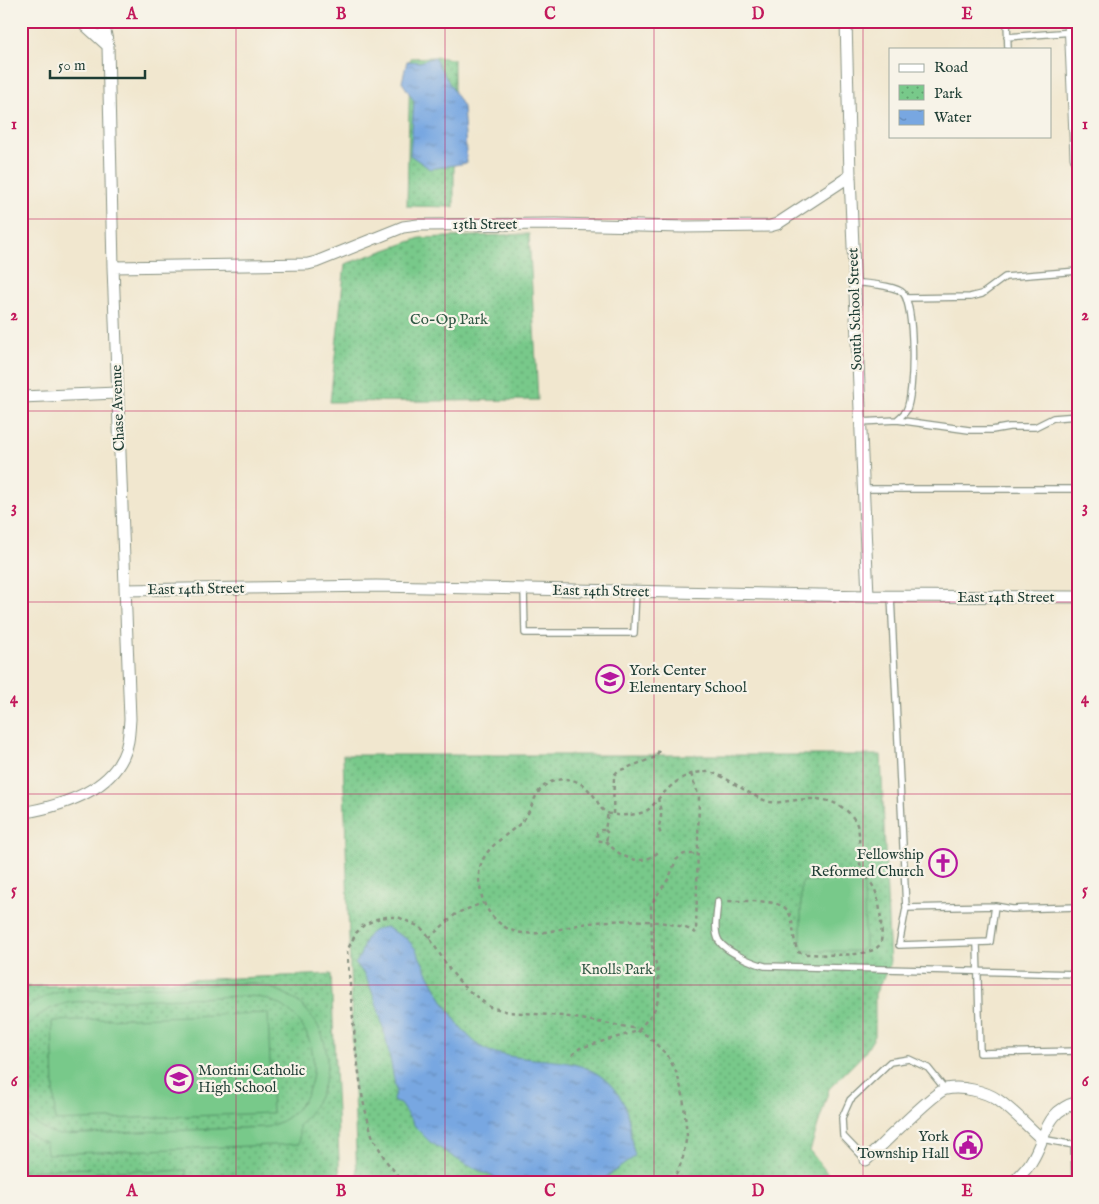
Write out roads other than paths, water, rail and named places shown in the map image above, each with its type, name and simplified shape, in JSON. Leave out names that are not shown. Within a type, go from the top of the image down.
[{"type":"street","points":[[85,21],[85,25],[108,46]]},
{"type":"street","name":"Chase Avenue","points":[[21,813],[44,809],[83,794],[96,786],[117,767],[127,747],[130,719],[117,393],[108,46],[103,21]]},
{"type":"street","name":"South School Street","points":[[846,21],[854,282],[868,596]]},
{"type":"street","points":[[1073,26],[1078,158]]},
{"type":"street","name":"13th Street","points":[[113,267],[308,264],[403,227],[418,225],[770,226],[777,224],[850,176]]},
{"type":"street","points":[[21,397],[117,393]]},
{"type":"street","name":"East 14th Street","points":[[125,590],[376,586],[868,596],[1078,597]]},
{"type":"street","points":[[866,1160],[929,1101],[945,1089],[960,1088],[979,1092],[996,1099],[1042,1138]]},
{"type":"street","points":[[1013,1183],[1031,1162],[1046,1127],[1055,1115],[1062,1108],[1078,1102]]},
{"type":"lane","points":[[1007,21],[1008,48]]},
{"type":"lane","points":[[1007,37],[1073,26]]},
{"type":"lane","points":[[906,298],[970,297],[982,294],[1006,277],[1078,271]]},
{"type":"lane","points":[[854,282],[893,288],[902,292],[906,298],[913,352],[912,384],[906,411],[897,420]]},
{"type":"lane","points":[[860,422],[897,420],[968,430],[992,430],[1009,427],[1035,427],[1053,418],[1078,416]]},
{"type":"lane","points":[[863,489],[1078,489]]},
{"type":"lane","points":[[524,589],[525,633],[634,634],[636,591]]},
{"type":"lane","points":[[892,596],[906,908],[899,944],[990,942],[995,906]]},
{"type":"lane","points":[[718,901],[716,932],[719,942],[727,949],[765,966],[1078,974]]},
{"type":"lane","points":[[906,908],[995,906],[1012,909],[1078,907]]},
{"type":"lane","points":[[977,943],[980,1053],[1078,1051]]},
{"type":"lane","points":[[866,1160],[843,1136],[842,1118],[850,1100],[890,1062],[909,1059],[928,1068],[945,1089]]},
{"type":"lane","points":[[1042,1138],[1074,1145],[1075,1183]]},
{"type":"water","points":[[434,57],[463,107],[467,163],[430,169],[410,155],[414,101],[402,82],[407,61],[420,62]]},
{"type":"water","points":[[386,927],[407,939],[415,948],[453,1017],[473,1040],[483,1048],[520,1058],[566,1062],[594,1072],[607,1081],[618,1094],[626,1108],[635,1155],[633,1158],[598,1183],[506,1183],[463,1163],[430,1142],[417,1129],[400,1104],[394,1102],[393,1098],[396,1092],[382,1023],[370,986],[363,972],[355,964],[371,932]]},
{"type":"place","name":"York Center Elementary School","points":[[610,679]]},
{"type":"place","name":"Fellowship Reformed Church","points":[[943,863]]},
{"type":"place","name":"Montini Catholic High School","points":[[179,1079]]},
{"type":"place","name":"York Township Hall","points":[[968,1145]]},
{"type":"park label","name":"Co-Op Park","points":[[449,319]]},
{"type":"park label","name":"Knolls Park","points":[[617,969]]}]
